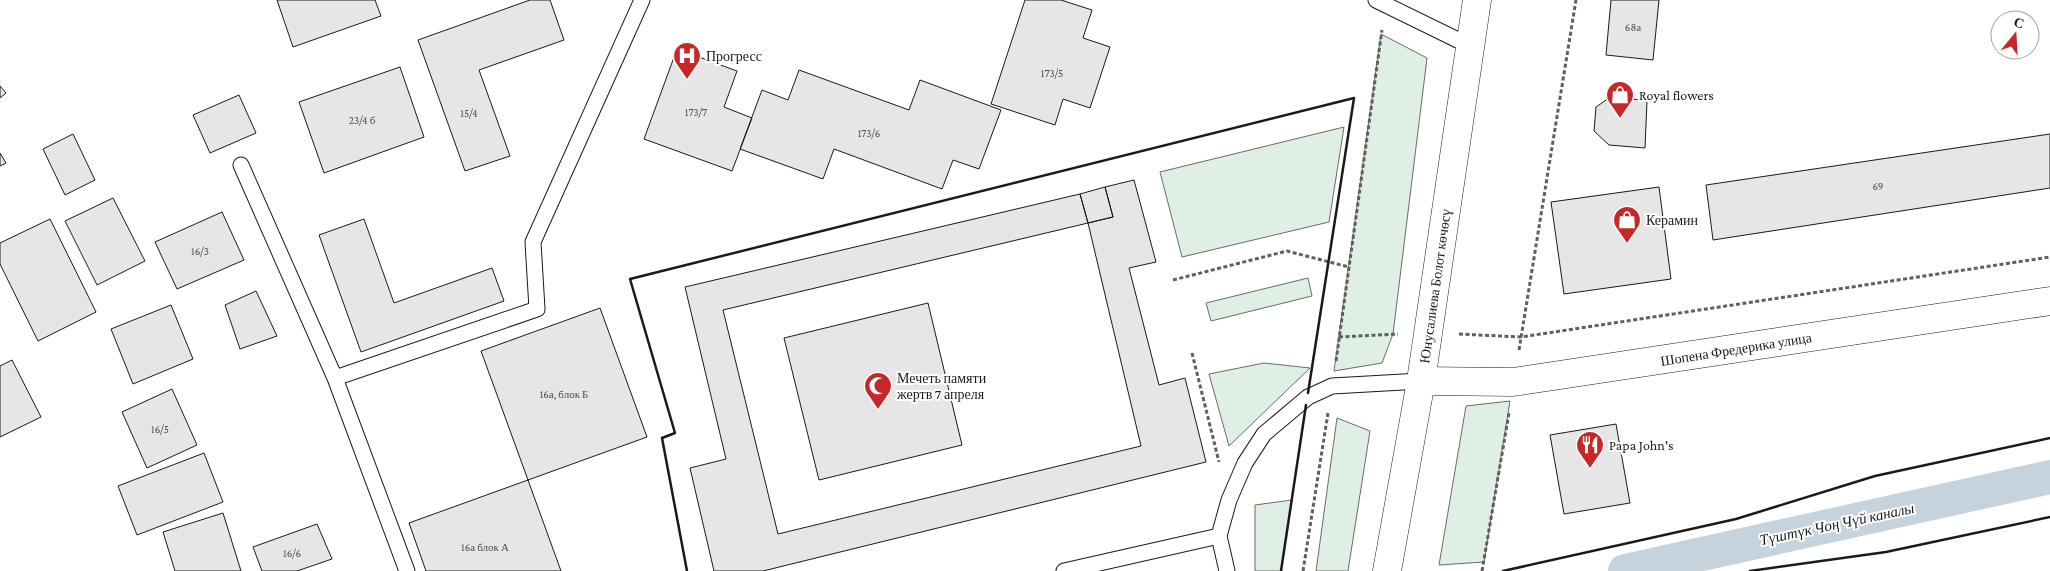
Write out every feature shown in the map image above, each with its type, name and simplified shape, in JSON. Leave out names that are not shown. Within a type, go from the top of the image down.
[{"type":"street","name":"Юнусалиева Болот көчөсү","points":[[1387,571],[1421,380],[1477,0]]},
{"type":"street","name":"Шопена Фредерика улица","points":[[1421,380],[1514,382],[2050,301]]},
{"type":"lane","points":[[335,378],[537,309],[533,242],[642,0]]},
{"type":"lane","points":[[1381,2],[1470,46]]},
{"type":"lane","points":[[242,165],[335,378],[407,571]]},
{"type":"lane","points":[[1227,571],[1219,536],[1229,500],[1245,463],[1264,434],[1308,397],[1332,386],[1421,380]]},
{"type":"lane","points":[[1064,571],[1219,536]]},
{"type":"path","points":[[1482,571],[1576,0]]},
{"type":"path","points":[[1336,362],[1381,2]]},
{"type":"path","points":[[1173,280],[1287,251],[1349,267]]},
{"type":"path","points":[[1453,334],[1521,337],[2050,257]]},
{"type":"path","points":[[1339,336],[1403,334]]},
{"type":"path","points":[[1192,354],[1229,500]]},
{"type":"path","points":[[1303,571],[1328,412]]},
{"type":"green space","points":[[1381,34],[1427,58],[1393,334],[1382,363],[1334,371]]},
{"type":"green space","points":[[1344,127],[1329,222],[1182,257],[1160,172]]},
{"type":"green space","points":[[1308,278],[1312,296],[1211,321],[1206,303]]},
{"type":"green space","points":[[1264,363],[1310,368],[1229,446],[1209,374]]},
{"type":"green space","points":[[1510,401],[1484,562],[1439,565],[1466,406]]},
{"type":"green space","points":[[1337,418],[1370,431],[1348,571],[1316,571]]},
{"type":"green space","points":[[1292,500],[1281,571],[1255,571],[1255,505]]},
{"type":"building","points":[[277,0],[375,0],[381,16],[293,47]]},
{"type":"building","points":[[530,0],[550,0],[564,40],[479,70],[510,156],[465,171],[418,40]]},
{"type":"building","points":[[1025,0],[1061,0],[1092,10],[1083,38],[1110,47],[1090,108],[1063,99],[1055,125],[991,104]]},
{"type":"building","points":[[1611,0],[1659,0],[1653,60],[1606,55]]},
{"type":"building","points":[[677,49],[737,71],[724,107],[752,118],[732,171],[644,139]]},
{"type":"building","points":[[400,67],[424,137],[324,173],[299,102]]},
{"type":"building","points":[[799,70],[909,110],[920,80],[1001,110],[979,169],[953,160],[942,189],[834,149],[823,179],[740,149],[762,90],[788,100]]},
{"type":"building","points":[[0,86],[6,93],[0,98]]},
{"type":"building","points":[[239,95],[256,133],[210,153],[193,115]]},
{"type":"building","name":"Royal flowers","points":[[1612,96],[1647,101],[1645,148],[1609,145],[1594,131],[1596,107]]},
{"type":"building","points":[[73,134],[95,180],[65,195],[43,149]]},
{"type":"building","points":[[2050,134],[2050,188],[1713,240],[1706,185]]},
{"type":"building","points":[[0,153],[6,163],[0,166]]},
{"type":"building","points":[[1134,180],[1156,262],[1129,268],[1159,385],[1185,378],[1206,462],[763,571],[714,571],[690,468],[726,459],[685,287],[1080,194],[1088,223],[1113,217],[1105,187]],"holes":[[[1088,223],[1141,446],[778,534],[723,310]]]},
{"type":"building","points":[[1105,187],[1113,217],[1088,223],[1080,194]]},
{"type":"building","points":[[1659,187],[1671,279],[1564,294],[1551,202]]},
{"type":"building","points":[[113,198],[145,261],[97,285],[65,221]]},
{"type":"building","points":[[222,212],[244,260],[177,289],[155,242]]},
{"type":"building","points":[[50,219],[96,312],[38,341],[0,264],[0,243]]},
{"type":"building","points":[[364,219],[394,303],[492,268],[504,301],[361,352],[319,235]]},
{"type":"building","points":[[256,291],[277,336],[240,349],[225,305]]},
{"type":"building","name":"Мечеть памяти жертв 7 апреля","points":[[928,303],[962,445],[819,480],[784,338]]},
{"type":"building","points":[[171,305],[193,359],[133,384],[111,329]]},
{"type":"building","points":[[600,308],[647,437],[528,480],[481,351]]},
{"type":"building","points":[[12,360],[41,417],[0,437],[0,366]]},
{"type":"building","points":[[172,389],[197,445],[147,468],[122,412]]},
{"type":"building","name":"Papa John's","points":[[1616,424],[1630,503],[1564,514],[1550,435]]},
{"type":"building","points":[[204,453],[223,502],[137,535],[118,486]]},
{"type":"building","points":[[528,480],[561,571],[426,571],[409,523]]},
{"type":"building","points":[[223,513],[241,571],[175,571],[163,532]]},
{"type":"building","points":[[317,524],[332,559],[297,571],[262,571],[253,547]]},
{"type":"waterway","name":"Түштүк Чоң Чүй каналы","points":[[1625,571],[2050,477]]},
{"type":"wall","points":[[687,571],[662,438],[675,433],[630,279],[1354,98],[1308,393]]},
{"type":"wall","points":[[1281,571],[1306,405]]},
{"type":"wall","points":[[1503,571],[1736,519],[1875,476],[2050,438]]},
{"type":"wall","points":[[1750,571],[1886,552],[2050,517]]},
{"type":"place","name":"Прогресс","points":[[687,80]]},
{"type":"place","name":"Royal flowers","points":[[1620,119]]},
{"type":"place","name":"Керамин","points":[[1627,244]]},
{"type":"place","name":"Мечеть памяти жертв 7 апреля","points":[[878,410]]},
{"type":"place","name":"Papa John's","points":[[1590,469]]}]
